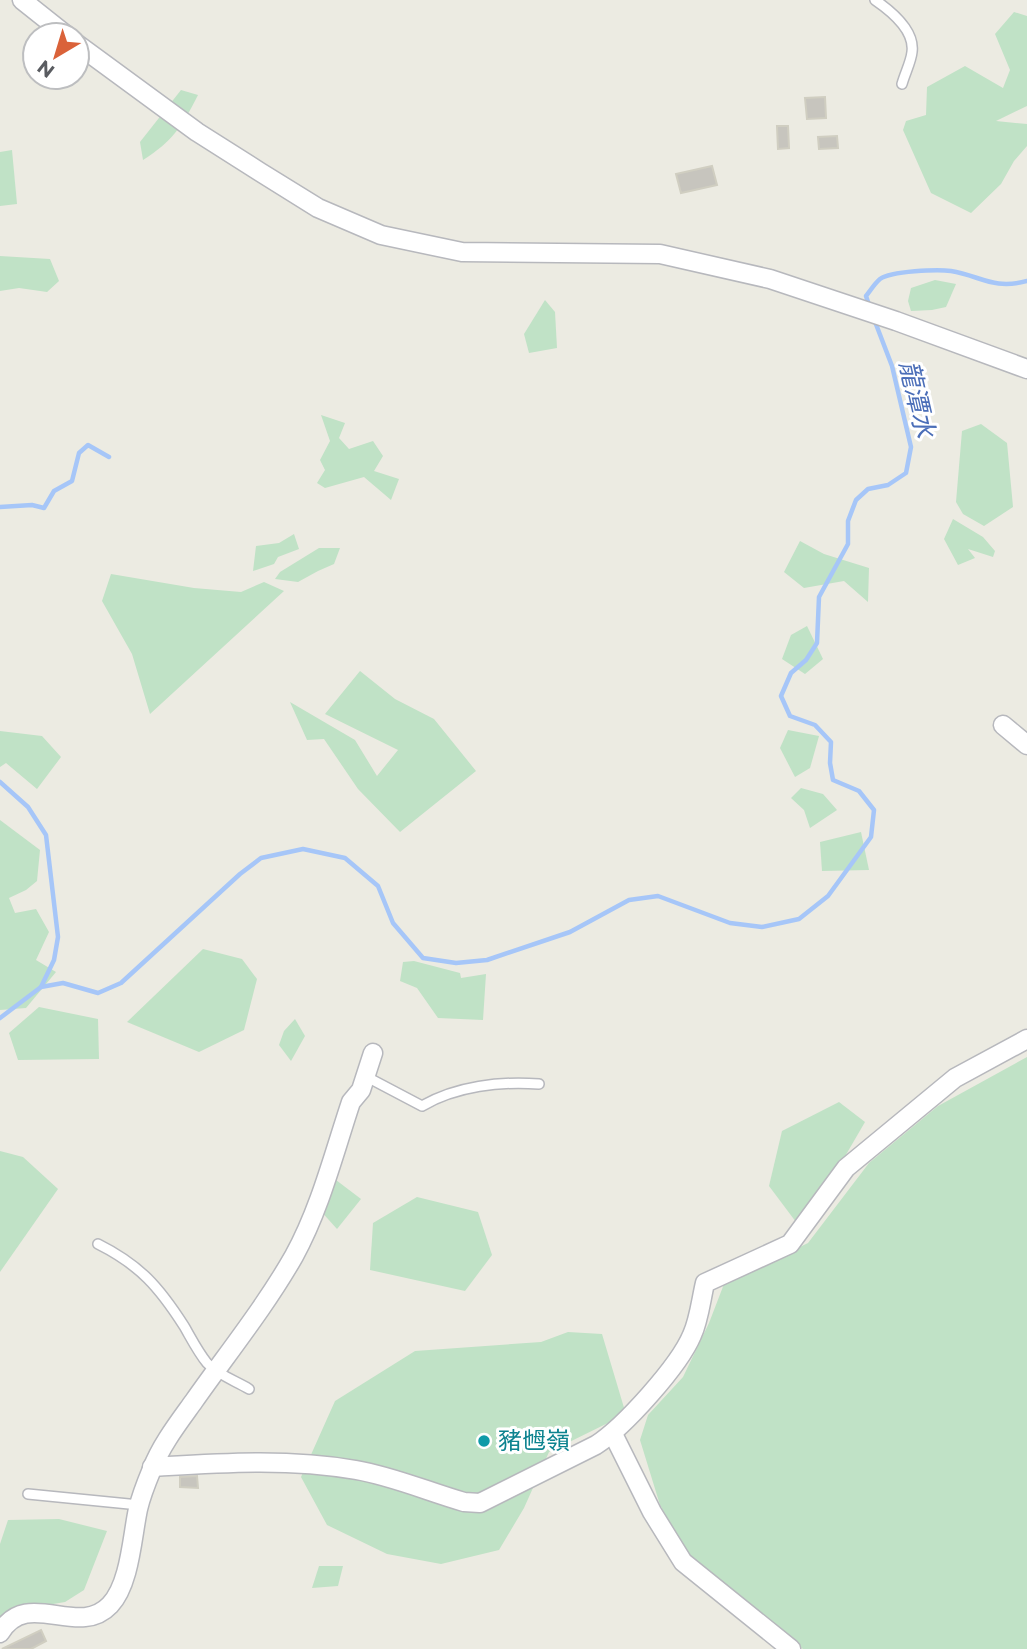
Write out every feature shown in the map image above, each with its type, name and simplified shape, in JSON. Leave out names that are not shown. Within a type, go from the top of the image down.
[{"type":"street","points":[[22,0],[48,21]]},
{"type":"street","points":[[91,54],[218,146],[318,208],[381,235],[461,252],[660,254],[770,279],[848,304],[1027,369]]},
{"type":"street","points":[[1003,725],[1027,745]]},
{"type":"street","points":[[152,1467],[256,1461],[286,1462],[358,1470],[464,1502],[480,1503],[613,1434],[681,1357],[693,1333],[705,1283],[790,1244],[846,1168],[955,1078],[1027,1039]]},
{"type":"street","points":[[0,1633],[11,1619],[33,1612],[72,1618],[90,1616],[109,1606],[122,1587],[139,1505],[152,1467],[174,1429],[294,1255],[315,1208],[351,1101],[361,1090],[373,1053]]},
{"type":"street","points":[[613,1434],[652,1512],[683,1562],[791,1649]]},
{"type":"lane","points":[[875,0],[894,15],[910,36],[912,56],[902,84]]},
{"type":"lane","points":[[365,1076],[422,1106],[439,1096],[509,1082],[539,1084]]},
{"type":"lane","points":[[98,1244],[123,1257],[150,1279],[207,1363],[249,1389]]},
{"type":"lane","points":[[28,1494],[139,1505]]},
{"type":"green space","points":[[1014,12],[1027,16],[1027,106],[996,121],[1027,124],[1027,146],[1014,161],[1001,184],[971,213],[931,193],[903,130],[906,121],[926,115],[927,87],[965,66],[1003,88],[1010,70],[995,34]]},
{"type":"green space","points":[[181,90],[198,95],[176,132],[143,160],[140,142]]},
{"type":"green space","points":[[12,150],[17,204],[0,206],[0,152]]},
{"type":"green space","points":[[0,256],[50,259],[59,281],[47,292],[19,288],[0,291]]},
{"type":"green space","points":[[935,280],[956,284],[946,307],[911,311],[908,301],[911,288]]},
{"type":"green space","points":[[545,300],[555,312],[557,348],[529,353],[524,334]]},
{"type":"green space","points":[[321,415],[345,423],[339,438],[349,449],[373,441],[383,456],[374,471],[399,479],[391,500],[364,477],[325,488],[317,483],[325,470],[320,460],[330,441]]},
{"type":"green space","points":[[981,424],[1007,443],[1013,507],[984,526],[963,514],[956,502],[962,431]]},
{"type":"green space","points":[[953,519],[983,537],[995,551],[993,557],[968,549],[975,558],[958,565],[944,539]]},
{"type":"green space","points":[[294,534],[299,549],[278,557],[274,564],[253,571],[256,546],[279,543]]},
{"type":"green space","points":[[800,541],[824,554],[869,568],[868,602],[844,581],[804,588],[784,572]]},
{"type":"green space","points":[[319,548],[340,548],[334,564],[298,582],[275,579],[280,572]]},
{"type":"green space","points":[[111,574],[194,588],[241,592],[264,582],[284,591],[150,714],[132,654],[102,601]]},
{"type":"green space","points":[[807,626],[823,659],[805,674],[782,659],[791,635]]},
{"type":"green space","points":[[360,671],[395,699],[434,719],[476,771],[400,832],[358,789],[324,739],[307,740],[290,702],[355,740],[377,776],[398,750],[325,714]]},
{"type":"green space","points":[[788,730],[819,736],[810,768],[795,777],[780,748]]},
{"type":"green space","points":[[0,731],[42,736],[61,757],[37,789],[6,763],[0,767]]},
{"type":"green space","points":[[801,788],[823,794],[837,810],[810,828],[804,810],[791,798]]},
{"type":"green space","points":[[0,820],[40,850],[37,881],[9,898],[15,913],[36,909],[49,932],[36,960],[56,972],[26,1008],[0,1010]]},
{"type":"green space","points":[[861,832],[869,870],[822,871],[820,842]]},
{"type":"green space","points":[[203,949],[242,959],[257,979],[244,1030],[199,1052],[127,1022]]},
{"type":"green space","points":[[414,961],[460,973],[461,978],[486,974],[483,1020],[438,1018],[417,988],[400,981],[403,962]]},
{"type":"green space","points":[[39,1007],[98,1019],[99,1059],[18,1060],[9,1033]]},
{"type":"green space","points":[[295,1019],[305,1036],[291,1061],[279,1045],[284,1031]]},
{"type":"green space","points":[[1027,1057],[1027,1649],[803,1649],[691,1561],[660,1505],[640,1440],[648,1415],[683,1377],[724,1284],[808,1243],[869,1163],[938,1106]]},
{"type":"green space","points":[[839,1102],[865,1122],[833,1177],[799,1226],[769,1186],[782,1131]]},
{"type":"green space","points":[[0,1151],[23,1157],[58,1189],[0,1272]]},
{"type":"green space","points":[[336,1180],[361,1199],[337,1229],[319,1209]]},
{"type":"green space","points":[[417,1197],[478,1212],[492,1255],[465,1291],[370,1270],[373,1223]]},
{"type":"green space","points":[[568,1332],[602,1334],[625,1411],[608,1423],[549,1452],[524,1508],[499,1550],[441,1564],[387,1554],[327,1525],[301,1477],[335,1401],[415,1351],[541,1342]]},
{"type":"green space","points":[[59,1519],[107,1531],[84,1590],[65,1602],[6,1612],[0,1619],[0,1544],[8,1520]]},
{"type":"green space","points":[[319,1566],[343,1566],[338,1586],[312,1588]]},
{"type":"building","points":[[825,97],[826,118],[807,119],[805,98]]},
{"type":"building","points":[[777,126],[788,126],[789,148],[778,149]]},
{"type":"building","points":[[837,136],[838,148],[819,149],[818,137]]},
{"type":"building","points":[[712,166],[717,185],[681,193],[676,174]]},
{"type":"building","points":[[197,1476],[198,1488],[180,1487],[180,1477]]},
{"type":"building","points":[[41,1630],[46,1641],[31,1649],[2,1649]]},
{"type":"waterway","name":"龍潭水","points":[[870,308],[866,296],[880,279],[894,274],[945,270],[996,283],[1027,281]]},
{"type":"waterway","points":[[0,1018],[41,987],[63,983],[98,993],[121,983],[261,858],[303,849],[345,858],[378,886],[393,923],[423,958],[456,963],[487,960],[570,932],[629,900],[658,896],[730,923],[762,927],[799,919],[828,896],[871,837],[874,810],[859,791],[833,780],[830,763],[831,742],[815,725],[790,716],[781,696],[791,673],[806,660],[817,643],[819,597],[848,544],[848,521],[856,500],[868,489],[888,485],[906,473],[911,447],[892,366],[874,319]]},
{"type":"waterway","points":[[0,507],[32,505],[44,508],[54,491],[72,481],[79,453],[88,445],[109,457]]},
{"type":"waterway","points":[[0,782],[28,807],[46,835],[58,937],[54,960],[41,987]]},
{"type":"place","name":"豬乸嶺","points":[[484,1441]]}]
